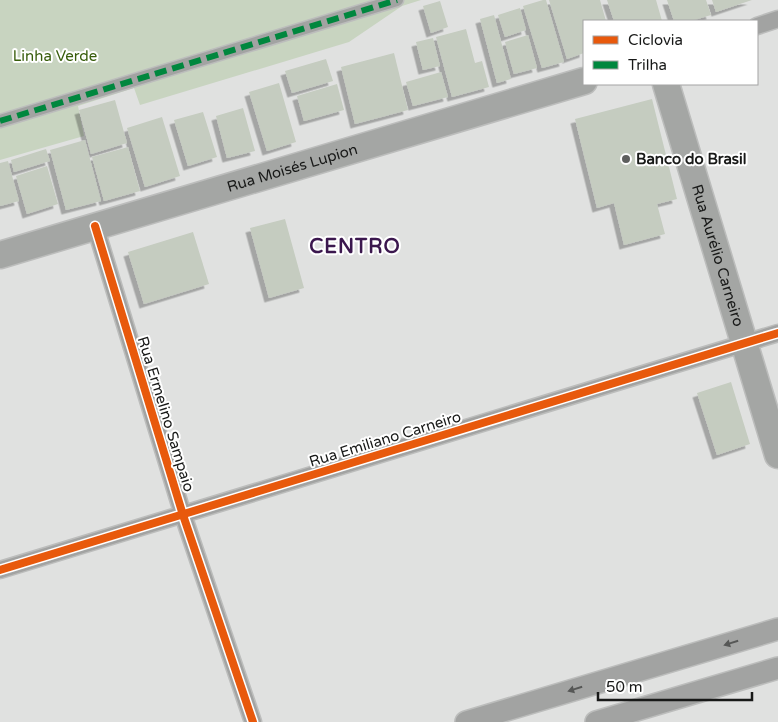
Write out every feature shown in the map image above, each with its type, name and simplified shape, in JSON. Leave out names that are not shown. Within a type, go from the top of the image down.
[{"type":"main road","name":"Rua Moisés Lupion","points":[[0,255],[583,81]]},
{"type":"main road","name":"Rua Aurélio Carneiro","points":[[666,85],[778,455]]},
{"type":"street","points":[[0,121],[397,0]]},
{"type":"street","points":[[758,26],[778,19]]},
{"type":"street","name":"Rua Ermelino Sampaio","points":[[95,226],[183,514],[253,722]]},
{"type":"street","name":"Rua Emiliano Carneiro","points":[[0,570],[778,333]]},
{"type":"street","points":[[466,722],[778,629]]},
{"type":"street","points":[[596,722],[778,668]]},
{"type":"green space","name":"Linha Verde","points":[[0,0],[421,0],[402,6],[349,42],[140,105],[134,88],[78,106],[84,136],[0,160]]},
{"type":"building","points":[[546,0],[564,62],[542,68],[523,6]]},
{"type":"building","points":[[549,0],[600,0],[606,20],[583,20],[583,53],[567,59]]},
{"type":"building","points":[[607,0],[656,0],[662,20],[614,20]]},
{"type":"building","points":[[667,0],[706,0],[711,15],[694,20],[674,20]]},
{"type":"building","points":[[712,0],[752,0],[716,12]]},
{"type":"building","points":[[440,1],[448,27],[431,33],[423,6]]},
{"type":"building","points":[[520,8],[526,30],[505,37],[498,15]]},
{"type":"building","points":[[494,15],[511,79],[497,83],[480,19]]},
{"type":"building","points":[[466,29],[475,63],[482,61],[489,87],[452,97],[436,37]]},
{"type":"building","points":[[528,35],[537,68],[514,74],[505,42]]},
{"type":"building","points":[[433,38],[440,66],[423,70],[416,42]]},
{"type":"building","points":[[394,53],[408,110],[355,124],[341,67]]},
{"type":"building","points":[[326,59],[333,81],[292,93],[285,71]]},
{"type":"building","points":[[441,72],[448,97],[413,106],[406,82]]},
{"type":"building","points":[[279,83],[296,142],[267,151],[249,92]]},
{"type":"building","points":[[337,84],[344,110],[304,121],[297,96]]},
{"type":"building","name":"Banco do Brasil","points":[[652,99],[677,199],[657,204],[665,234],[624,245],[614,203],[597,208],[575,119]]},
{"type":"building","points":[[115,100],[127,143],[91,154],[79,110]]},
{"type":"building","points":[[243,108],[255,151],[227,158],[216,116]]},
{"type":"building","points":[[203,112],[217,157],[188,166],[174,120]]},
{"type":"building","points":[[162,117],[180,176],[145,187],[127,128]]},
{"type":"building","points":[[85,140],[101,201],[66,210],[50,150]]},
{"type":"building","points":[[128,147],[140,191],[104,201],[92,157]]},
{"type":"building","points":[[46,149],[50,161],[14,172],[11,160]]},
{"type":"building","points":[[8,161],[19,201],[0,206],[0,163]]},
{"type":"building","points":[[47,166],[58,204],[27,214],[16,176]]},
{"type":"building","points":[[285,219],[304,288],[269,298],[250,228]]},
{"type":"building","points":[[193,232],[209,284],[144,304],[128,252]]},
{"type":"building","points":[[731,382],[750,444],[717,455],[697,393]]},
{"type":"marked path","points":[[0,121],[397,0]]},
{"type":"cycle path","points":[[95,226],[183,515],[253,722]]},
{"type":"cycle path","points":[[0,570],[778,333]]},
{"type":"place","name":"Banco do Brasil","points":[[626,159]]},
{"type":"district","name":"CENTRO","points":[[355,247]]}]
